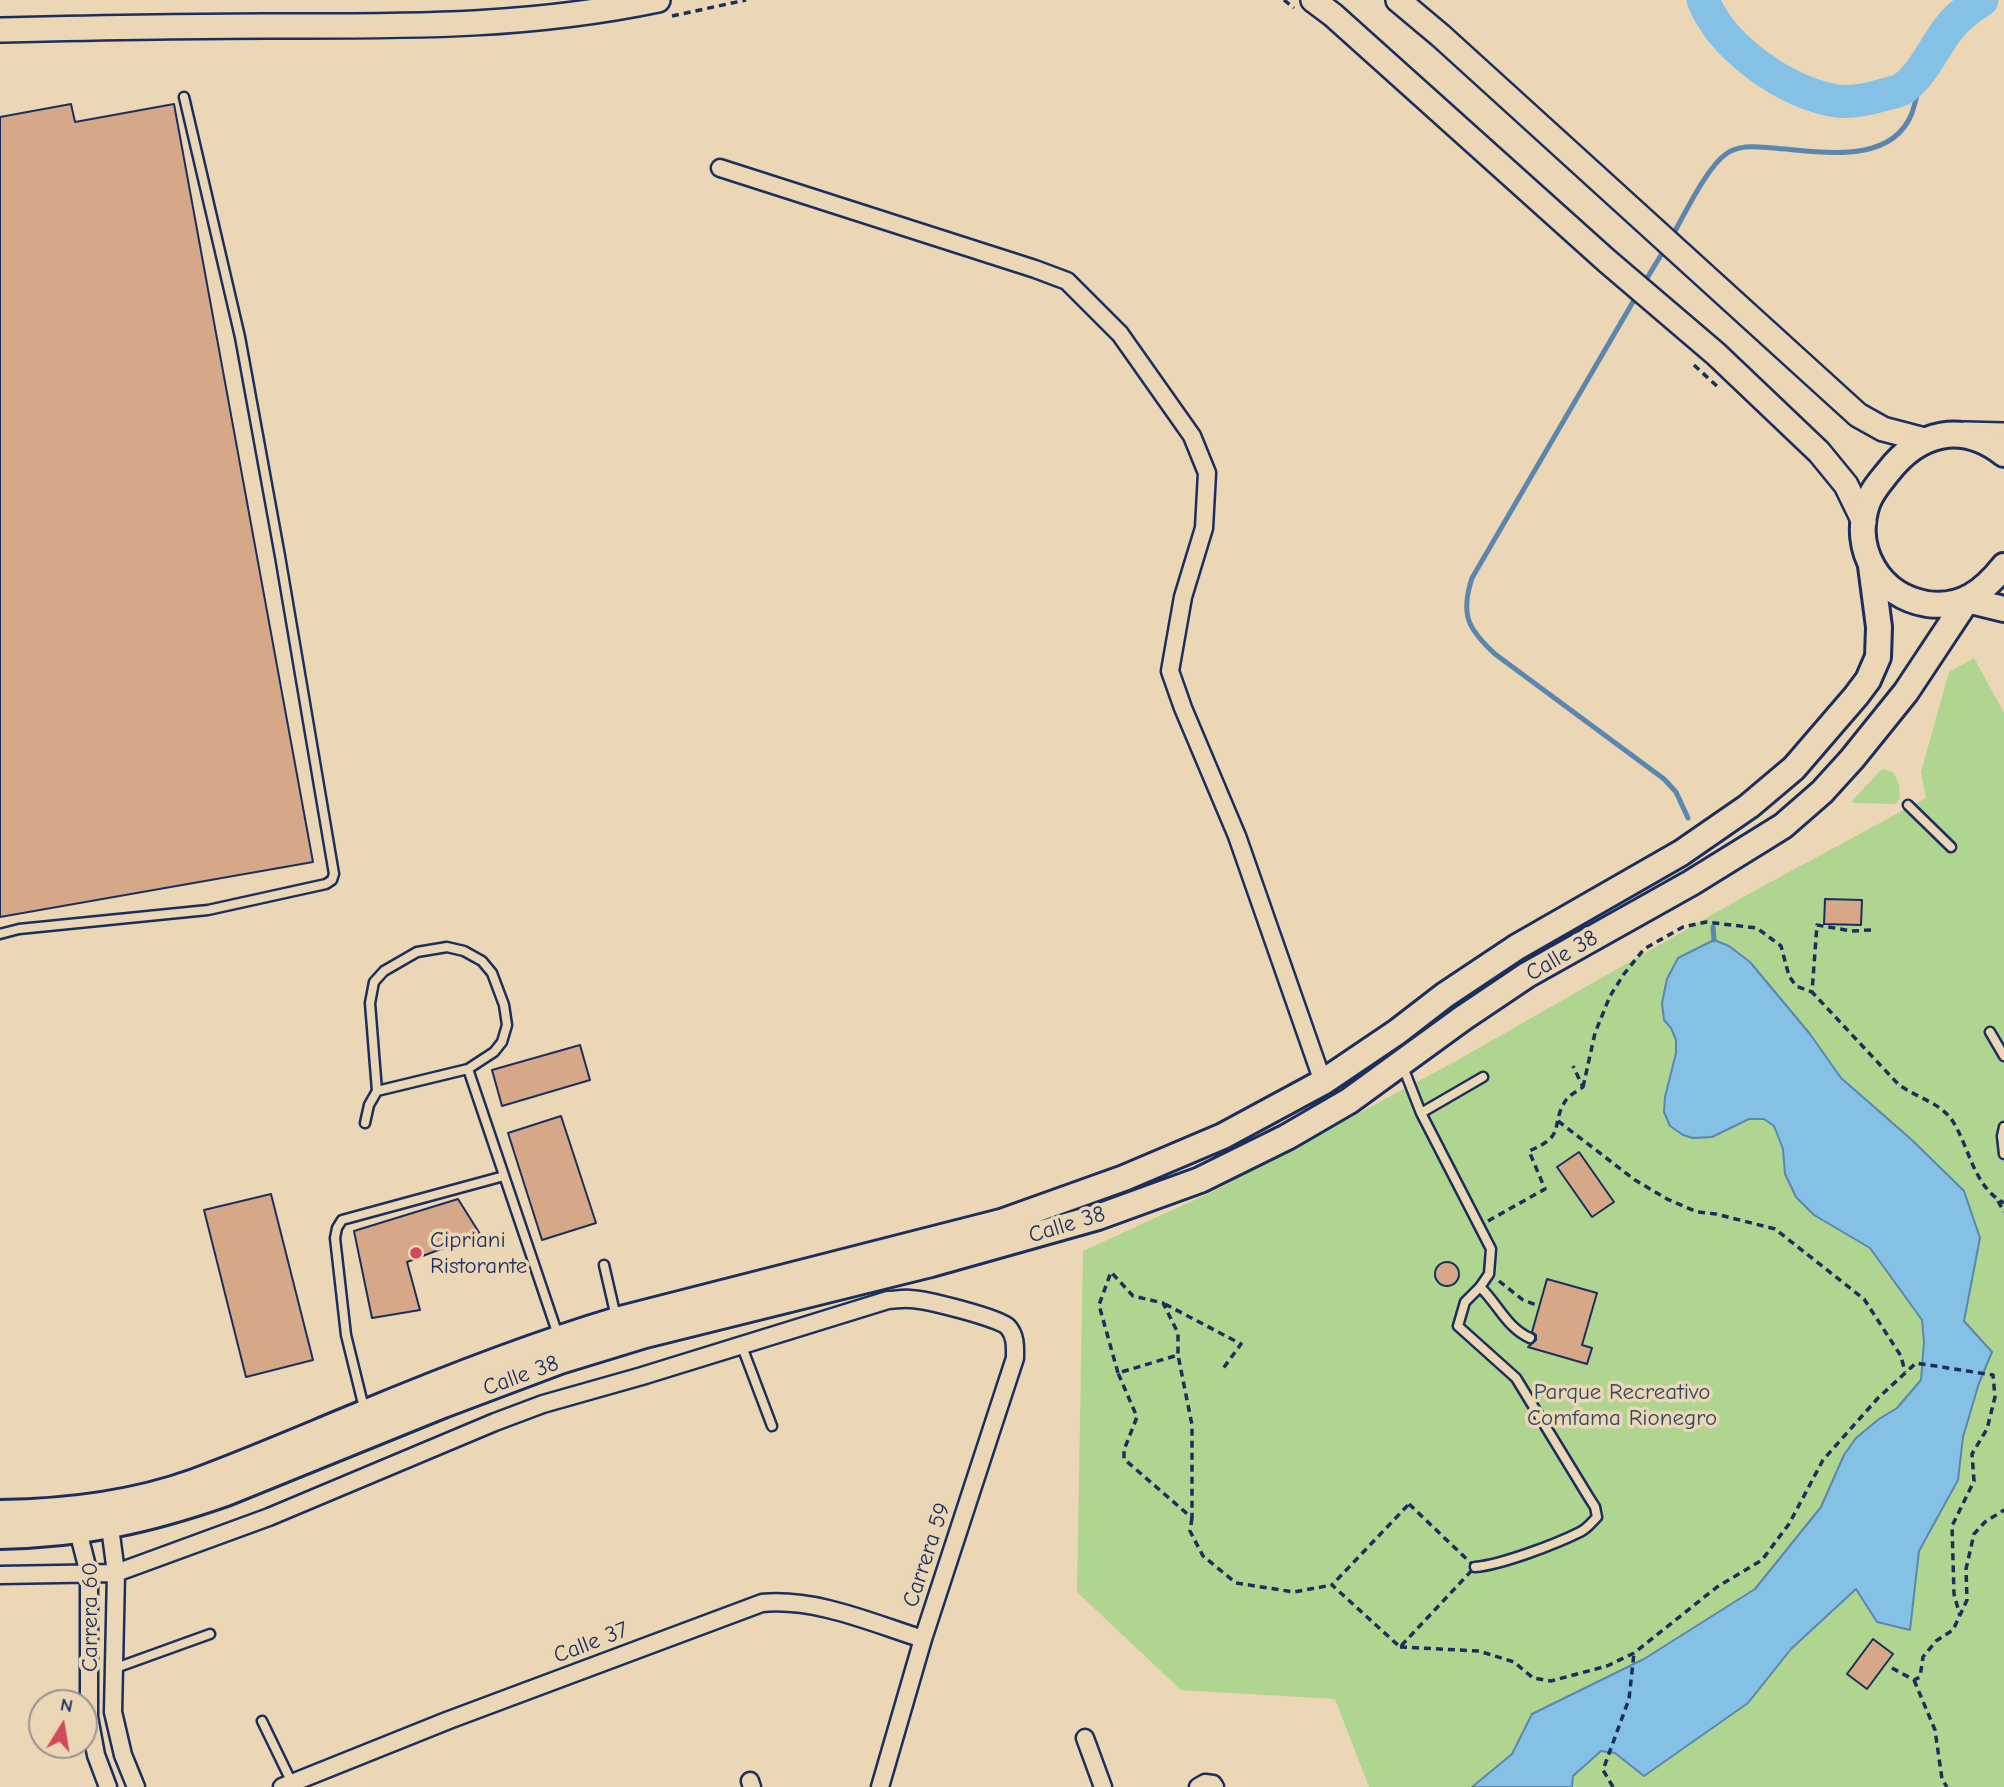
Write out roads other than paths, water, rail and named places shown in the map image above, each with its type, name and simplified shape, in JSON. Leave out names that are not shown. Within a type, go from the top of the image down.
[{"type":"main road","points":[[1864,522],[1868,503],[1878,485],[1908,452],[1925,440],[1947,434],[1962,434],[1987,442],[2004,454]]},
{"type":"main road","name":"Calle 38","points":[[0,1513],[64,1510],[112,1503],[193,1482],[559,1337],[1001,1222],[1124,1178],[1223,1136],[1323,1082],[1517,947],[1681,853],[1749,806],[1794,768],[1856,696],[1868,680],[1878,657],[1879,627],[1871,566],[1863,544],[1864,522]]},
{"type":"main road","points":[[1871,566],[1887,586],[1906,598],[1938,605],[1967,600],[2004,609]]},
{"type":"main road","name":"Calle 38","points":[[0,1536],[110,1527],[157,1516],[226,1493],[517,1376],[604,1347],[956,1257],[1098,1217],[1200,1180],[1287,1137],[1349,1101],[1527,975],[1691,883],[1783,826],[1822,792],[1868,740],[1916,679],[1967,600],[1981,592],[2004,566]]},
{"type":"street","points":[[0,30],[457,25],[517,22],[604,11],[658,0]]},
{"type":"street","points":[[1313,0],[1716,354],[1832,466],[1846,485],[1864,522]]},
{"type":"street","points":[[1398,0],[1858,415],[1883,429],[1925,440]]},
{"type":"street","points":[[720,168],[1067,281],[1120,334],[1192,436],[1207,473],[1205,528],[1183,597],[1170,671],[1237,836],[1323,1082]]},
{"type":"street","points":[[1962,434],[2004,435]]},
{"type":"street","name":"Calle 38","points":[[0,1575],[116,1573],[269,1517],[543,1404],[888,1300],[910,1298],[991,1318],[1007,1325],[1015,1338]]},
{"type":"street","name":"Carrera 59","points":[[880,1787],[923,1639],[1015,1358],[1015,1338]]},
{"type":"street","name":"Carrera 60","points":[[110,1527],[116,1573],[113,1712],[123,1755],[136,1787]]},
{"type":"street","name":"Carrera 60","points":[[78,1531],[89,1574],[89,1717],[96,1755],[108,1787]]},
{"type":"street","name":"Calle 37","points":[[287,1785],[449,1720],[762,1603],[783,1601],[815,1606],[923,1639]]},
{"type":"street","points":[[1085,1738],[1103,1787]]},
{"type":"street","points":[[1198,1787],[1205,1783],[1215,1787]]},
{"type":"lane","points":[[0,934],[19,929],[208,910],[326,884],[332,880],[334,874],[240,337],[184,97]]},
{"type":"lane","points":[[1908,805],[1951,846]]},
{"type":"lane","points":[[365,1123],[369,1105],[377,1091],[370,1003],[374,982],[384,971],[417,952],[447,947],[464,951],[482,961],[492,973],[504,1005],[507,1025],[502,1042],[494,1052],[468,1069],[377,1091]]},
{"type":"lane","points":[[1990,1032],[2004,1056]]},
{"type":"lane","points":[[1402,1064],[1421,1114],[1491,1249],[1489,1274],[1465,1302],[1458,1326],[1516,1378],[1595,1507],[1597,1517],[1583,1531],[1521,1555],[1488,1566],[1475,1567]]},
{"type":"lane","points":[[468,1069],[559,1337]]},
{"type":"lane","points":[[1421,1114],[1483,1077]]},
{"type":"lane","points":[[2004,1127],[2004,1154]]},
{"type":"lane","points":[[365,1412],[346,1335],[335,1238],[337,1228],[342,1220],[504,1177]]},
{"type":"lane","points":[[604,1265],[617,1320]]},
{"type":"lane","points":[[1480,1287],[1495,1301],[1516,1332],[1530,1338]]},
{"type":"lane","points":[[741,1344],[772,1426]]},
{"type":"lane","points":[[114,1668],[211,1634]]},
{"type":"lane","points":[[262,1721],[287,1785]]},
{"type":"water","points":[[1714,940],[1729,946],[1750,962],[1810,1034],[1841,1078],[1912,1140],[1964,1191],[1980,1238],[1964,1321],[1992,1352],[1979,1383],[1963,1437],[1958,1480],[1919,1551],[1910,1630],[1877,1622],[1856,1589],[1791,1649],[1748,1703],[1644,1776],[1615,1753],[1601,1751],[1573,1776],[1572,1787],[1472,1787],[1512,1754],[1532,1714],[1644,1659],[1755,1589],[1821,1507],[1844,1455],[1856,1438],[1897,1408],[1921,1380],[1924,1342],[1922,1320],[1870,1248],[1814,1215],[1796,1197],[1785,1174],[1783,1149],[1774,1126],[1764,1119],[1749,1119],[1712,1137],[1693,1138],[1670,1126],[1664,1112],[1665,1097],[1676,1053],[1676,1040],[1664,1020],[1662,1003],[1667,979],[1678,958]]},
{"type":"waterway","points":[[1703,0],[1725,35],[1758,65],[1796,88],[1836,101],[1872,98],[1904,88],[1923,67],[1953,24],[1964,12],[1982,0]]},
{"type":"waterway","points":[[1671,238],[1711,170],[1731,151],[1755,147],[1851,152],[1888,142],[1902,130],[1912,113],[1924,66]]},
{"type":"waterway","points":[[1644,283],[1666,247]]},
{"type":"waterway","points":[[1637,295],[1472,578],[1467,612],[1478,637],[1495,654],[1664,779],[1676,792],[1688,818]]},
{"type":"waterway","points":[[1713,927],[1714,940]]},
{"type":"place","name":"Cipriani Ristorante","points":[[416,1253]]},
{"type":"park label","name":"Parque Recreativo Comfama Rionegro","points":[[1622,1405]]}]
